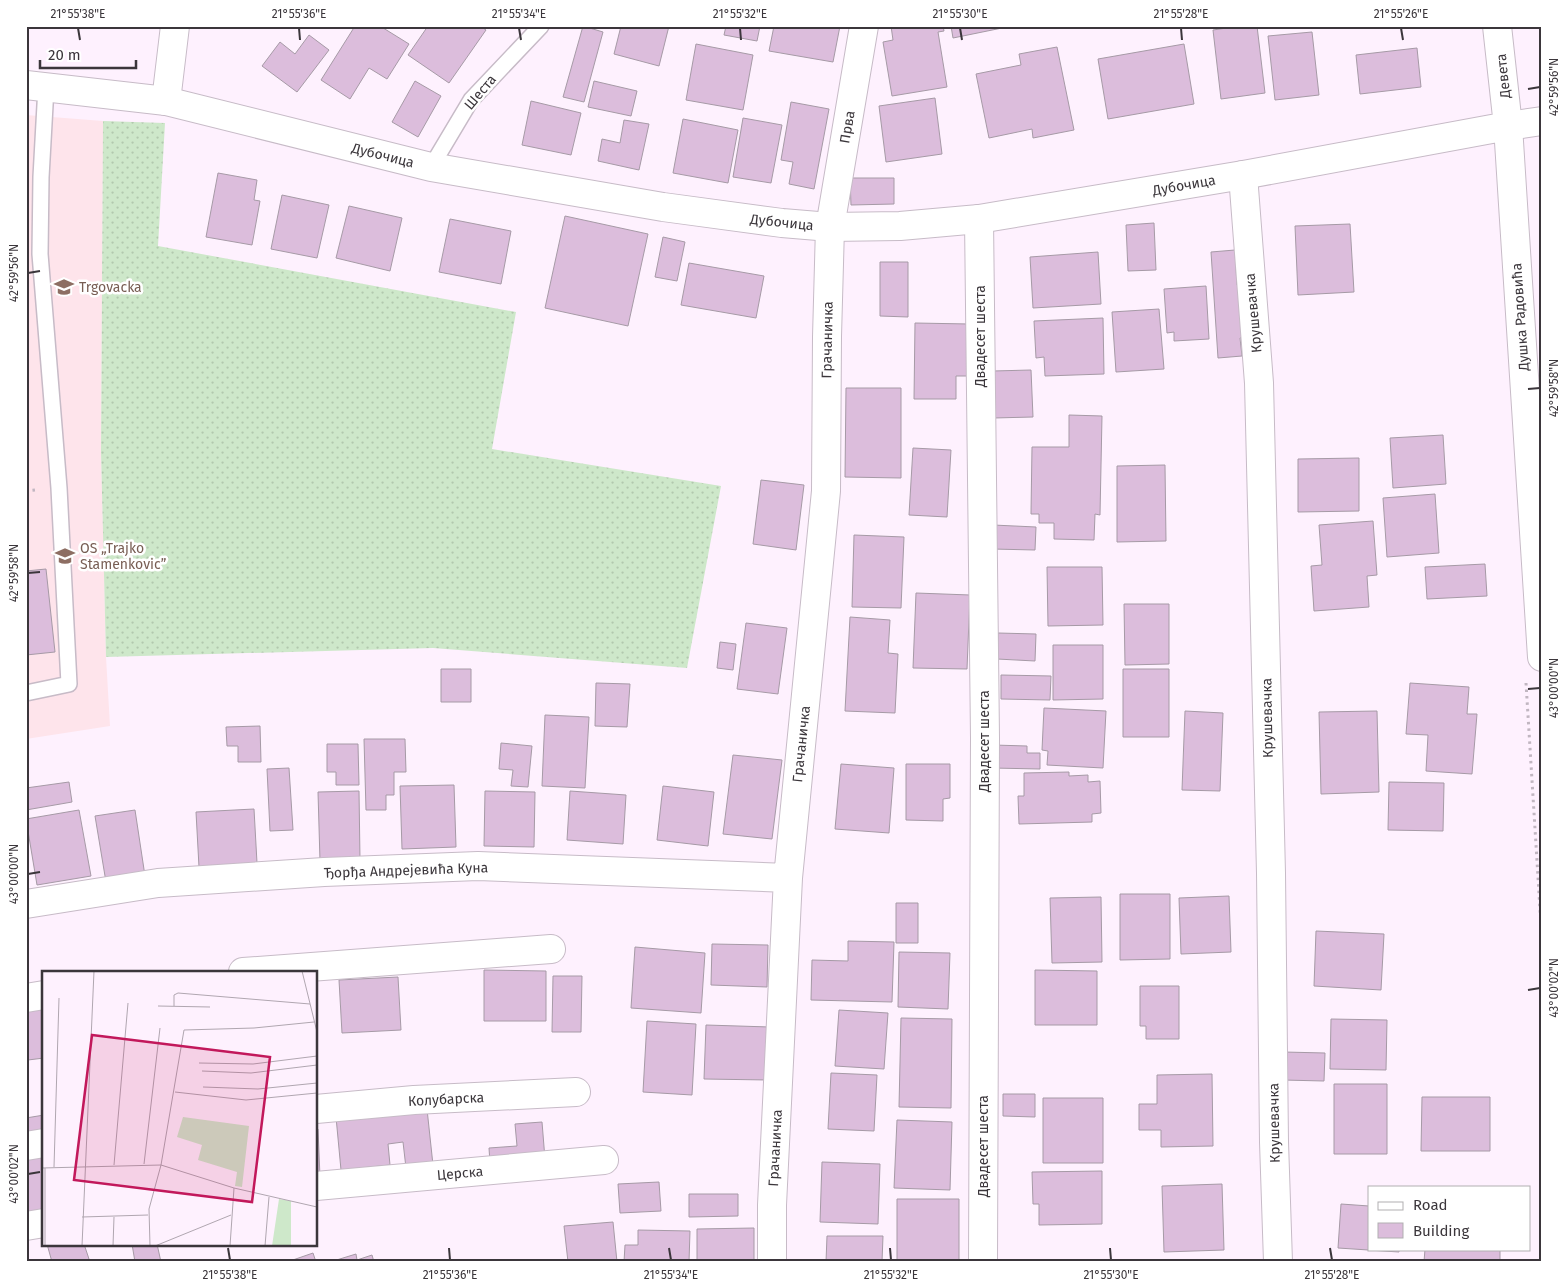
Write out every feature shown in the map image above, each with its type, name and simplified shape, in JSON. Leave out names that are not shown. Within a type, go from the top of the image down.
[{"type":"street","points":[[166,101],[175,26]]},
{"type":"street","name":"Прва","points":[[830,227],[864,26]]},
{"type":"street","name":"Девета","points":[[1497,26],[1508,126]]},
{"type":"street","name":"Дубочица","points":[[36,86],[166,101],[431,167],[663,207],[782,223],[830,227],[900,226],[979,219],[1242,175],[1542,121]]},
{"type":"street","name":"Душка Радовића","points":[[1508,126],[1542,657]]},
{"type":"street","name":"Крушевачка","points":[[1242,175],[1259,383],[1278,1262]]},
{"type":"street","name":"Двадесет шеста","points":[[979,219],[985,738],[983,1262]]},
{"type":"street","name":"Грачаничка","points":[[772,1262],[772,1205],[788,878],[826,491],[830,227]]},
{"type":"street","name":"Ђорђа Андрејевића Куна","points":[[26,904],[158,883],[324,872],[478,866],[788,878]]},
{"type":"street","points":[[256,971],[551,949]]},
{"type":"street","points":[[26,998],[42,995]]},
{"type":"street","name":"Колубарска","points":[[318,1109],[414,1100],[576,1092]]},
{"type":"street","points":[[26,1146],[42,1143]]},
{"type":"street","name":"Церска","points":[[318,1186],[604,1160]]},
{"type":"street","points":[[26,1226],[42,1223]]},
{"type":"lane","name":"Шеста","points":[[431,167],[471,100],[541,26]]},
{"type":"lane","points":[[26,693],[69,684],[59,488],[40,254],[41,177],[36,86]]},
{"type":"shaded area","points":[[26,115],[103,121],[101,452],[106,657],[110,726],[26,739]]},
{"type":"green space","points":[[103,121],[165,123],[158,246],[516,312],[492,449],[721,486],[687,668],[433,648],[106,657],[101,452]]},
{"type":"building","points":[[355,26],[380,26],[409,44],[387,79],[369,68],[350,99],[321,80]]},
{"type":"building","points":[[428,26],[480,26],[486,30],[449,83],[408,55]]},
{"type":"building","points":[[583,26],[603,32],[584,102],[563,97]]},
{"type":"building","points":[[621,26],[669,26],[659,66],[614,54]]},
{"type":"building","points":[[726,26],[760,26],[757,41],[724,35]]},
{"type":"building","points":[[774,26],[840,26],[833,62],[769,51]]},
{"type":"building","points":[[891,26],[943,26],[944,31],[938,32],[947,87],[892,96],[883,42],[893,40]]},
{"type":"building","points":[[951,26],[1002,26],[1002,28],[953,38]]},
{"type":"building","points":[[1240,26],[1257,26],[1265,93],[1221,99],[1213,30]]},
{"type":"building","points":[[1312,32],[1319,95],[1275,100],[1268,36]]},
{"type":"building","points":[[309,35],[329,50],[297,92],[262,66],[280,42],[295,54]]},
{"type":"building","points":[[696,44],[753,55],[743,110],[686,100]]},
{"type":"building","points":[[1184,44],[1194,104],[1108,119],[1098,59]]},
{"type":"building","points":[[1057,47],[1074,130],[1033,138],[1032,129],[989,138],[976,74],[1021,65],[1019,54]]},
{"type":"building","points":[[1417,48],[1421,87],[1360,94],[1356,55]]},
{"type":"building","points":[[415,81],[441,96],[418,137],[392,122]]},
{"type":"building","points":[[594,81],[637,91],[631,116],[588,107]]},
{"type":"building","points":[[935,98],[942,154],[886,162],[879,106]]},
{"type":"building","points":[[531,101],[581,113],[571,155],[522,145]]},
{"type":"building","points":[[791,102],[829,109],[814,189],[789,184],[793,162],[781,160]]},
{"type":"building","points":[[743,118],[782,125],[771,183],[733,177]]},
{"type":"building","points":[[683,119],[738,130],[728,183],[673,173]]},
{"type":"building","points":[[624,120],[649,124],[639,170],[598,161],[602,139],[620,143]]},
{"type":"building","points":[[218,173],[257,180],[254,200],[260,201],[252,245],[206,237]]},
{"type":"building","points":[[850,178],[894,178],[894,204],[851,205]]},
{"type":"building","points":[[282,195],[329,205],[317,258],[271,249]]},
{"type":"building","points":[[349,206],[402,218],[390,271],[336,258]]},
{"type":"building","points":[[565,216],[648,234],[628,326],[545,308]]},
{"type":"building","points":[[450,219],[511,231],[501,284],[439,272]]},
{"type":"building","points":[[1154,223],[1156,270],[1128,271],[1126,225]]},
{"type":"building","points":[[1350,224],[1354,292],[1298,295],[1295,226]]},
{"type":"building","points":[[663,237],[685,242],[677,281],[655,277]]},
{"type":"building","points":[[1235,250],[1237,285],[1243,284],[1247,337],[1240,338],[1242,356],[1218,358],[1211,252]]},
{"type":"building","points":[[1098,252],[1101,304],[1033,308],[1030,257]]},
{"type":"building","points":[[880,262],[908,262],[908,317],[880,316]]},
{"type":"building","points":[[689,263],[764,276],[756,318],[681,305]]},
{"type":"building","points":[[1206,286],[1209,339],[1174,341],[1174,332],[1167,333],[1164,289]]},
{"type":"building","points":[[1159,309],[1164,369],[1116,372],[1112,312]]},
{"type":"building","points":[[1103,318],[1104,374],[1045,376],[1044,357],[1036,358],[1034,321]]},
{"type":"building","points":[[915,323],[969,324],[968,376],[956,376],[956,399],[914,399]]},
{"type":"building","points":[[1031,370],[1033,417],[994,418],[993,371]]},
{"type":"building","points":[[846,388],[901,388],[901,478],[845,477]]},
{"type":"building","points":[[1069,415],[1102,416],[1100,515],[1095,514],[1094,540],[1054,539],[1054,523],[1039,523],[1039,514],[1031,514],[1032,447],[1069,447]]},
{"type":"building","points":[[1443,435],[1446,484],[1393,488],[1390,438]]},
{"type":"building","points":[[913,448],[951,450],[947,517],[909,515]]},
{"type":"building","points":[[1359,458],[1359,511],[1298,512],[1298,459]]},
{"type":"building","points":[[1165,465],[1166,541],[1117,542],[1117,466]]},
{"type":"building","points":[[761,480],[804,485],[796,550],[753,544]]},
{"type":"building","points":[[1435,494],[1439,553],[1387,557],[1383,498]]},
{"type":"building","points":[[1373,521],[1377,575],[1367,576],[1369,607],[1314,611],[1311,566],[1322,565],[1319,525]]},
{"type":"building","points":[[993,525],[1036,527],[1035,550],[992,549]]},
{"type":"building","points":[[854,535],[904,537],[901,608],[852,607]]},
{"type":"building","points":[[1485,564],[1487,596],[1427,599],[1425,567]]},
{"type":"building","points":[[1047,567],[1102,567],[1103,625],[1048,626]]},
{"type":"building","points":[[46,569],[55,652],[26,655],[26,571]]},
{"type":"building","points":[[916,593],[970,595],[967,669],[913,668]]},
{"type":"building","points":[[1124,604],[1169,604],[1169,664],[1125,665]]},
{"type":"building","points":[[850,617],[890,620],[888,653],[898,654],[895,713],[845,711]]},
{"type":"building","points":[[746,623],[787,628],[778,694],[737,689]]},
{"type":"building","points":[[998,633],[1036,634],[1035,661],[997,659]]},
{"type":"building","points":[[720,642],[736,644],[733,670],[717,668]]},
{"type":"building","points":[[1053,645],[1103,645],[1103,699],[1053,700]]},
{"type":"building","points":[[441,669],[471,669],[471,702],[441,702]]},
{"type":"building","points":[[1123,669],[1169,669],[1169,737],[1123,737]]},
{"type":"building","points":[[1001,675],[1051,676],[1050,700],[1001,699]]},
{"type":"building","points":[[596,683],[630,684],[627,727],[595,726]]},
{"type":"building","points":[[1410,683],[1469,687],[1467,714],[1477,714],[1472,774],[1426,771],[1428,735],[1406,734]]},
{"type":"building","points":[[1044,708],[1106,711],[1103,768],[1047,765],[1048,751],[1042,750]]},
{"type":"building","points":[[1185,711],[1223,713],[1220,791],[1182,790]]},
{"type":"building","points":[[1377,711],[1379,792],[1321,794],[1319,712]]},
{"type":"building","points":[[545,715],[589,717],[585,788],[542,786]]},
{"type":"building","points":[[260,726],[261,762],[238,762],[238,746],[227,746],[226,727]]},
{"type":"building","points":[[364,739],[405,739],[406,772],[394,772],[394,795],[386,795],[386,810],[366,810]]},
{"type":"building","points":[[501,743],[532,746],[528,787],[511,786],[513,770],[499,769]]},
{"type":"building","points":[[327,744],[358,744],[359,785],[336,785],[336,772],[327,772]]},
{"type":"building","points":[[993,745],[1027,746],[1027,753],[1040,753],[1040,769],[992,768]]},
{"type":"building","points":[[733,755],[782,760],[772,839],[723,834]]},
{"type":"building","points":[[841,764],[894,768],[889,833],[835,829]]},
{"type":"building","points":[[906,764],[950,764],[950,798],[943,799],[943,821],[906,820]]},
{"type":"building","points":[[289,768],[293,830],[270,831],[267,769]]},
{"type":"building","points":[[1069,772],[1069,776],[1088,775],[1088,782],[1100,781],[1101,813],[1092,814],[1092,822],[1019,824],[1018,796],[1024,796],[1024,773]]},
{"type":"building","points":[[69,782],[72,802],[26,810],[26,788]]},
{"type":"building","points":[[1389,782],[1444,783],[1443,831],[1388,830]]},
{"type":"building","points":[[454,785],[456,847],[402,849],[400,786]]},
{"type":"building","points":[[663,786],[714,792],[708,846],[657,840]]},
{"type":"building","points":[[359,791],[360,860],[320,861],[318,792]]},
{"type":"building","points":[[485,791],[535,792],[534,847],[484,846]]},
{"type":"building","points":[[570,791],[626,795],[623,844],[567,840]]},
{"type":"building","points":[[254,809],[257,863],[199,867],[196,812]]},
{"type":"building","points":[[79,810],[91,876],[37,885],[26,819]]},
{"type":"building","points":[[135,810],[145,876],[106,882],[95,816]]},
{"type":"building","points":[[1120,894],[1170,894],[1170,959],[1120,960]]},
{"type":"building","points":[[1229,896],[1231,952],[1181,954],[1179,898]]},
{"type":"building","points":[[1101,897],[1102,962],[1052,963],[1050,898]]},
{"type":"building","points":[[896,903],[918,903],[918,943],[896,943]]},
{"type":"building","points":[[1316,931],[1384,934],[1381,990],[1314,986]]},
{"type":"building","points":[[848,941],[894,942],[892,1002],[811,1000],[812,960],[848,961]]},
{"type":"building","points":[[712,944],[768,945],[767,987],[711,985]]},
{"type":"building","points":[[635,947],[705,953],[701,1013],[631,1008]]},
{"type":"building","points":[[899,952],[950,953],[948,1009],[898,1007]]},
{"type":"building","points":[[484,970],[546,971],[546,1021],[484,1021]]},
{"type":"building","points":[[1035,970],[1097,971],[1097,1025],[1035,1025]]},
{"type":"building","points":[[553,976],[582,976],[581,1032],[552,1032]]},
{"type":"building","points":[[398,977],[401,1030],[342,1033],[339,980]]},
{"type":"building","points":[[1140,986],[1179,986],[1179,1039],[1146,1039],[1146,1026],[1140,1026]]},
{"type":"building","points":[[42,1007],[42,1058],[28,1060],[26,1009]]},
{"type":"building","points":[[839,1010],[888,1013],[884,1069],[835,1066]]},
{"type":"building","points":[[901,1018],[952,1019],[951,1108],[899,1107]]},
{"type":"building","points":[[1331,1019],[1387,1020],[1386,1070],[1330,1069]]},
{"type":"building","points":[[647,1021],[696,1024],[692,1095],[643,1092]]},
{"type":"building","points":[[706,1025],[770,1027],[768,1080],[704,1079]]},
{"type":"building","points":[[1284,1052],[1325,1053],[1324,1081],[1283,1080]]},
{"type":"building","points":[[831,1073],[877,1075],[874,1131],[828,1129]]},
{"type":"building","points":[[1212,1074],[1213,1146],[1161,1147],[1161,1130],[1139,1130],[1139,1104],[1157,1104],[1157,1075]]},
{"type":"building","points":[[1334,1084],[1387,1084],[1387,1154],[1334,1154]]},
{"type":"building","points":[[1003,1094],[1035,1094],[1035,1117],[1003,1116]]},
{"type":"building","points":[[1422,1097],[1490,1097],[1490,1151],[1421,1151]]},
{"type":"building","points":[[1043,1098],[1103,1098],[1103,1163],[1043,1163]]},
{"type":"building","points":[[427,1109],[433,1165],[406,1168],[403,1142],[388,1144],[390,1165],[341,1170],[336,1117]]},
{"type":"building","points":[[42,1115],[42,1134],[26,1138],[26,1118]]},
{"type":"building","points":[[897,1120],[952,1122],[950,1190],[894,1188]]},
{"type":"building","points":[[542,1122],[545,1159],[490,1163],[489,1148],[517,1146],[515,1124]]},
{"type":"building","points":[[318,1129],[320,1177],[318,1177]]},
{"type":"building","points":[[42,1151],[42,1210],[26,1213],[26,1154]]},
{"type":"building","points":[[822,1162],[880,1164],[878,1224],[820,1222]]},
{"type":"building","points":[[1102,1171],[1102,1224],[1039,1225],[1039,1204],[1033,1204],[1032,1172]]},
{"type":"building","points":[[659,1182],[661,1211],[620,1213],[618,1184]]},
{"type":"building","points":[[1222,1184],[1224,1250],[1164,1252],[1162,1186]]},
{"type":"building","points":[[689,1194],[738,1194],[738,1216],[689,1217]]},
{"type":"building","points":[[897,1199],[959,1199],[959,1262],[897,1262]]},
{"type":"building","points":[[1341,1204],[1368,1206],[1368,1250],[1338,1248]]},
{"type":"building","points":[[613,1222],[617,1262],[568,1262],[564,1226]]},
{"type":"building","points":[[754,1228],[754,1262],[697,1262],[697,1229]]},
{"type":"building","points":[[638,1230],[690,1231],[689,1262],[624,1262],[625,1245],[638,1245]]},
{"type":"building","points":[[827,1236],[883,1236],[882,1262],[826,1262]]},
{"type":"building","points":[[48,1246],[85,1246],[89,1259],[80,1262],[52,1262]]},
{"type":"building","points":[[132,1246],[157,1246],[161,1262],[135,1262]]},
{"type":"building","points":[[1368,1250],[1399,1250],[1399,1252]]},
{"type":"building","points":[[1425,1250],[1500,1250],[1500,1262],[1424,1262]]},
{"type":"building","points":[[313,1253],[316,1262],[287,1262]]},
{"type":"building","points":[[356,1254],[357,1260],[372,1255],[374,1262],[330,1262]]},
{"type":"place","name":"Trgovacka","points":[[64,287]]},
{"type":"place","name":"OS „Trajko Stamenkovic”","points":[[65,556]]}]
